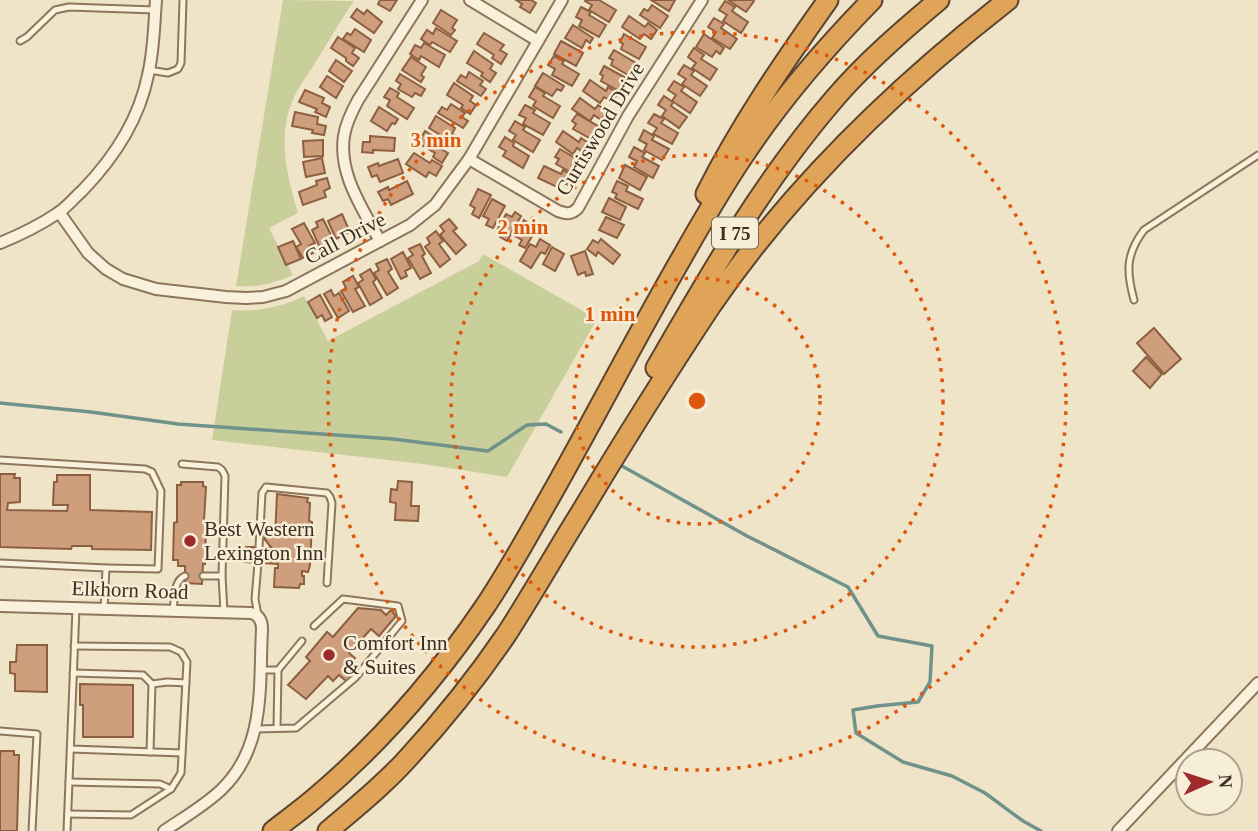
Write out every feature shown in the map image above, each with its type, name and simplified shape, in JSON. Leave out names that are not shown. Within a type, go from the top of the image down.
[{"type":"highway","points":[[584,435],[719,169],[791,52],[828,0]]},
{"type":"highway","name":"I 75","points":[[273,831],[315,798],[365,751],[453,650],[521,549],[660,295],[750,146],[802,77],[872,0]]},
{"type":"highway","name":"I 75","points":[[328,831],[407,760],[477,675],[505,636],[585,505],[650,379],[706,280],[776,173],[835,97],[881,51],[939,0]]},
{"type":"highway","points":[[585,505],[712,305],[817,172],[904,86],[955,41],[1008,0]]},
{"type":"street","points":[[380,241],[345,170],[344,136],[349,117],[358,100],[422,0]]},
{"type":"street","points":[[470,0],[538,41]]},
{"type":"street","name":"Call Drive","points":[[59,212],[88,253],[106,269],[123,279],[156,289],[246,299],[286,291],[410,225],[435,205],[469,159],[562,0]]},
{"type":"street","name":"Curtiswood Drive","points":[[469,159],[558,211],[566,214],[574,212],[628,116],[702,0]]},
{"type":"street","points":[[0,243],[59,212],[100,173],[119,145],[137,111],[149,70],[154,46],[156,5]]},
{"type":"street","name":"Elkhorn Road","points":[[0,606],[251,613],[258,616]]},
{"type":"street","points":[[164,831],[220,791],[245,759],[256,729],[262,629],[258,616]]},
{"type":"street","points":[[1118,831],[1258,683]]},
{"type":"lane","points":[[149,70],[168,73],[178,69],[181,63],[183,0]]},
{"type":"lane","points":[[20,41],[55,10],[69,7],[156,5]]},
{"type":"lane","points":[[1134,300],[1128,268],[1133,247],[1144,230],[1258,155]]},
{"type":"lane","points":[[0,460],[145,469],[152,472],[161,491],[158,569],[0,563]]},
{"type":"lane","points":[[182,464],[218,467],[225,476],[222,576],[224,612]]},
{"type":"lane","points":[[259,547],[262,493],[266,487],[327,493],[332,503],[327,583]]},
{"type":"lane","points":[[258,563],[255,599],[258,616]]},
{"type":"lane","points":[[104,608],[106,568]]},
{"type":"lane","points":[[173,611],[177,582],[180,577],[185,576]]},
{"type":"lane","points":[[203,576],[222,576]]},
{"type":"lane","points":[[256,729],[296,728],[356,677],[402,621],[398,606],[343,599],[314,626]]},
{"type":"lane","points":[[67,831],[76,608]]},
{"type":"lane","points":[[277,728],[278,670],[302,641]]},
{"type":"lane","points":[[68,814],[131,815],[171,789],[181,773],[187,662],[181,652],[170,647],[74,646]]},
{"type":"lane","points":[[260,670],[278,670]]},
{"type":"lane","points":[[74,673],[143,675],[152,684],[150,752]]},
{"type":"lane","points":[[152,684],[186,683]]},
{"type":"lane","points":[[0,731],[37,734],[32,831]]},
{"type":"lane","points":[[71,748],[182,753]]},
{"type":"lane","points":[[69,782],[160,784],[171,789]]},
{"type":"green space","points":[[283,0],[354,1],[297,91],[286,120],[286,160],[298,213],[269,228],[293,275],[265,284],[236,286]]},
{"type":"green space","points":[[483,254],[597,319],[507,477],[423,464],[212,440],[232,310],[269,308],[304,296],[328,341],[479,261]]},
{"type":"building","points":[[380,0],[397,0],[390,11],[378,4]]},
{"type":"building","points":[[516,0],[531,0],[536,3],[530,13],[520,7],[522,4]]},
{"type":"building","points":[[586,0],[599,0],[616,10],[609,22],[589,10],[592,5]]},
{"type":"building","points":[[651,0],[675,0],[669,11]]},
{"type":"building","points":[[728,0],[753,0],[754,1],[746,12]]},
{"type":"building","points":[[725,1],[735,7],[732,11],[748,22],[741,33],[723,21],[727,15],[719,10]]},
{"type":"building","points":[[652,5],[668,16],[660,28],[640,15]]},
{"type":"building","points":[[581,7],[606,25],[599,37],[579,26],[582,20],[576,17]]},
{"type":"building","points":[[357,9],[364,14],[367,10],[382,22],[374,33],[351,17]]},
{"type":"building","points":[[441,10],[457,20],[451,35],[433,23]]},
{"type":"building","points":[[629,16],[645,27],[648,23],[657,30],[651,39],[644,34],[640,39],[622,27]]},
{"type":"building","points":[[714,18],[724,24],[721,28],[737,39],[730,49],[712,38],[716,32],[708,27]]},
{"type":"building","points":[[573,25],[593,38],[590,43],[586,40],[582,48],[565,38]]},
{"type":"building","points":[[436,28],[457,41],[450,52],[421,39],[427,30],[433,34]]},
{"type":"building","points":[[355,29],[371,40],[364,52],[343,39]]},
{"type":"building","points":[[484,33],[504,45],[500,50],[507,54],[501,64],[492,58],[494,55],[477,44]]},
{"type":"building","points":[[624,34],[646,47],[639,59],[621,49],[623,44],[620,42]]},
{"type":"building","points":[[704,34],[724,48],[720,54],[716,51],[712,57],[696,47]]},
{"type":"building","points":[[338,37],[355,48],[352,53],[359,58],[353,66],[331,48]]},
{"type":"building","points":[[561,41],[583,53],[576,66],[554,54]]},
{"type":"building","points":[[424,43],[445,55],[439,67],[421,56],[419,60],[410,54],[415,45],[421,48]]},
{"type":"building","points":[[694,48],[704,55],[701,59],[717,69],[710,80],[692,68],[696,63],[688,57]]},
{"type":"building","points":[[614,50],[636,63],[628,75],[611,65],[613,60],[609,58]]},
{"type":"building","points":[[474,51],[493,64],[490,69],[496,73],[490,82],[481,76],[483,73],[467,63]]},
{"type":"building","points":[[554,56],[579,74],[572,86],[552,75],[555,69],[548,65]]},
{"type":"building","points":[[411,57],[426,67],[421,75],[424,77],[421,82],[402,70]]},
{"type":"building","points":[[336,60],[352,71],[344,82],[329,71]]},
{"type":"building","points":[[684,65],[694,71],[691,75],[707,86],[700,96],[682,84],[686,79],[678,74]]},
{"type":"building","points":[[604,66],[626,78],[619,91],[601,81],[603,76],[600,74]]},
{"type":"building","points":[[469,72],[483,81],[480,85],[486,89],[481,96],[457,81],[461,75],[466,78]]},
{"type":"building","points":[[543,73],[564,86],[561,91],[557,89],[552,96],[535,86]]},
{"type":"building","points":[[400,74],[425,89],[421,96],[415,93],[412,97],[398,89],[401,84],[396,81]]},
{"type":"building","points":[[327,76],[343,86],[336,98],[320,87]]},
{"type":"building","points":[[590,80],[606,91],[608,87],[618,93],[612,102],[604,97],[600,103],[583,91]]},
{"type":"building","points":[[674,81],[684,87],[681,91],[697,102],[690,113],[672,101],[676,95],[668,90]]},
{"type":"building","points":[[454,83],[473,96],[470,101],[476,105],[470,114],[461,108],[463,105],[447,95]]},
{"type":"building","points":[[535,87],[545,93],[543,96],[560,106],[553,118],[533,106],[536,101],[529,97]]},
{"type":"building","points":[[390,88],[399,93],[397,97],[414,108],[407,119],[387,106],[390,100],[384,97]]},
{"type":"building","points":[[305,90],[324,98],[322,103],[330,107],[326,117],[315,112],[317,109],[299,102]]},
{"type":"building","points":[[664,96],[673,102],[671,106],[687,117],[679,128],[662,116],[666,110],[658,105]]},
{"type":"building","points":[[580,98],[595,109],[598,105],[607,111],[601,120],[594,115],[590,121],[572,109]]},
{"type":"building","points":[[451,104],[465,113],[462,117],[468,121],[463,128],[438,113],[442,107],[447,110]]},
{"type":"building","points":[[525,105],[550,123],[543,135],[523,124],[526,118],[519,115]]},
{"type":"building","points":[[379,107],[398,119],[387,131],[371,121]]},
{"type":"building","points":[[295,112],[318,117],[317,124],[326,126],[324,135],[292,126]]},
{"type":"building","points":[[577,114],[598,126],[591,139],[573,129],[576,124],[572,121]]},
{"type":"building","points":[[654,114],[664,119],[661,123],[678,133],[672,144],[653,134],[657,128],[648,123]]},
{"type":"building","points":[[436,116],[455,128],[452,134],[459,138],[453,147],[429,128]]},
{"type":"building","points":[[515,121],[525,127],[523,130],[540,140],[533,152],[513,140],[516,135],[509,131]]},
{"type":"building","points":[[644,130],[654,136],[652,140],[669,149],[662,160],[644,150],[647,144],[639,140]]},
{"type":"building","points":[[425,131],[445,144],[441,149],[448,153],[442,163],[433,157],[435,153],[418,143]]},
{"type":"building","points":[[563,131],[579,142],[581,138],[591,145],[585,154],[577,148],[573,154],[556,142]]},
{"type":"building","points":[[370,136],[395,138],[394,151],[362,152],[363,142],[370,142]]},
{"type":"building","points":[[505,137],[529,156],[523,168],[503,156],[506,151],[499,147]]},
{"type":"building","points":[[323,140],[323,156],[304,157],[303,141]]},
{"type":"building","points":[[634,147],[645,153],[642,157],[659,166],[653,178],[634,167],[637,161],[629,157]]},
{"type":"building","points":[[560,149],[582,162],[574,174],[556,164],[559,159],[555,157]]},
{"type":"building","points":[[414,153],[430,163],[432,160],[442,166],[436,176],[429,172],[426,177],[406,164]]},
{"type":"building","points":[[322,158],[325,173],[306,177],[303,162]]},
{"type":"building","points":[[398,159],[403,173],[380,182],[377,175],[372,177],[368,167]]},
{"type":"building","points":[[625,165],[647,177],[640,190],[619,178]]},
{"type":"building","points":[[544,166],[561,174],[563,170],[573,176],[568,185],[560,181],[557,187],[538,178]]},
{"type":"building","points":[[327,178],[330,188],[324,191],[326,197],[303,205],[299,192],[317,185],[316,181]]},
{"type":"building","points":[[407,181],[413,194],[391,205],[388,199],[383,201],[378,192]]},
{"type":"building","points":[[617,181],[628,186],[626,191],[643,199],[638,209],[615,198],[617,194],[612,192]]},
{"type":"building","points":[[478,189],[491,195],[479,218],[472,214],[475,208],[470,205]]},
{"type":"building","points":[[609,198],[626,207],[620,220],[602,212]]},
{"type":"building","points":[[492,199],[505,206],[493,228],[486,225],[489,219],[483,216]]},
{"type":"building","points":[[515,212],[521,216],[507,241],[500,237],[503,232],[498,229],[506,214],[512,217]]},
{"type":"building","points":[[342,214],[350,232],[336,239],[328,221]]},
{"type":"building","points":[[606,217],[624,225],[617,238],[599,230]]},
{"type":"building","points":[[323,219],[334,241],[320,248],[312,230],[318,227],[316,222]]},
{"type":"building","points":[[449,219],[457,228],[453,231],[466,245],[456,254],[440,235],[444,231],[440,226]]},
{"type":"building","points":[[524,220],[537,228],[525,248],[519,245],[522,240],[515,236]]},
{"type":"building","points":[[304,223],[315,243],[309,246],[313,253],[303,258],[296,247],[301,244],[292,229]]},
{"type":"building","points":[[436,231],[443,241],[439,244],[450,259],[440,267],[425,247],[430,243],[427,238]]},
{"type":"building","points":[[540,239],[550,245],[545,254],[541,252],[531,268],[520,261],[530,244],[536,247]]},
{"type":"building","points":[[601,239],[620,255],[613,264],[598,252],[596,256],[587,249],[593,240],[598,243]]},
{"type":"building","points":[[293,241],[301,259],[286,265],[278,247]]},
{"type":"building","points":[[420,244],[425,254],[422,256],[431,273],[420,279],[408,258],[413,255],[409,249]]},
{"type":"building","points":[[552,247],[564,254],[555,271],[543,264]]},
{"type":"building","points":[[585,251],[593,274],[586,276],[585,272],[578,275],[571,256]]},
{"type":"building","points":[[403,252],[411,268],[405,271],[407,276],[401,279],[391,259]]},
{"type":"building","points":[[387,259],[392,269],[388,272],[398,288],[387,295],[374,273],[379,270],[376,264]]},
{"type":"building","points":[[370,269],[376,279],[373,282],[382,298],[370,305],[358,283],[363,280],[360,275]]},
{"type":"building","points":[[353,276],[359,287],[355,289],[365,306],[353,312],[341,291],[346,288],[343,282]]},
{"type":"building","points":[[331,290],[334,296],[339,293],[349,311],[338,318],[324,294]]},
{"type":"building","points":[[320,295],[332,317],[325,321],[322,315],[317,318],[308,302]]},
{"type":"building","points":[[1154,328],[1181,359],[1164,374],[1137,343]]},
{"type":"building","points":[[1146,357],[1162,374],[1150,388],[1133,371]]},
{"type":"building","points":[[0,474],[15,474],[14,478],[20,478],[20,502],[8,503],[7,510],[67,511],[68,505],[53,505],[57,475],[90,475],[90,510],[152,512],[151,550],[92,549],[92,546],[72,546],[71,549],[0,547]]},
{"type":"building","points":[[398,481],[412,482],[411,506],[419,506],[418,521],[395,520],[396,503],[390,502],[391,489],[397,490]]},
{"type":"building","name":"Best Western Lexington Inn","points":[[181,482],[203,482],[206,487],[205,564],[202,584],[185,583],[185,566],[178,566],[178,560],[173,560],[177,485],[181,485]]},
{"type":"building","points":[[277,494],[308,498],[307,502],[310,503],[310,565],[308,572],[302,571],[304,584],[300,584],[299,588],[274,587],[275,568],[278,568],[278,564],[245,562],[246,547],[271,547],[265,536],[275,537]]},
{"type":"building","name":"Comfort Inn & Suites","points":[[358,608],[381,610],[386,615],[391,610],[396,616],[379,636],[371,629],[349,653],[355,658],[350,663],[358,671],[347,682],[339,675],[333,681],[328,676],[306,699],[288,685],[310,661],[306,657],[327,632],[333,637]]},
{"type":"building","points":[[17,645],[47,645],[47,692],[15,691],[15,674],[10,673],[10,662],[16,662]]},
{"type":"building","points":[[80,684],[133,685],[133,737],[83,737]]},
{"type":"building","points":[[1,751],[14,751],[14,755],[19,755],[17,831],[0,831]]},
{"type":"waterway","points":[[0,403],[178,424],[393,439],[488,451],[527,425],[546,424],[561,432]]},
{"type":"waterway","points":[[622,466],[747,536],[848,587],[878,636],[932,646],[930,682],[918,702],[853,710],[856,733],[903,762],[952,776],[985,793],[1041,831]]},
{"type":"place","name":"Best Western Lexington Inn","points":[[190,541]]},
{"type":"place","name":"Comfort Inn & Suites","points":[[329,655]]}]
